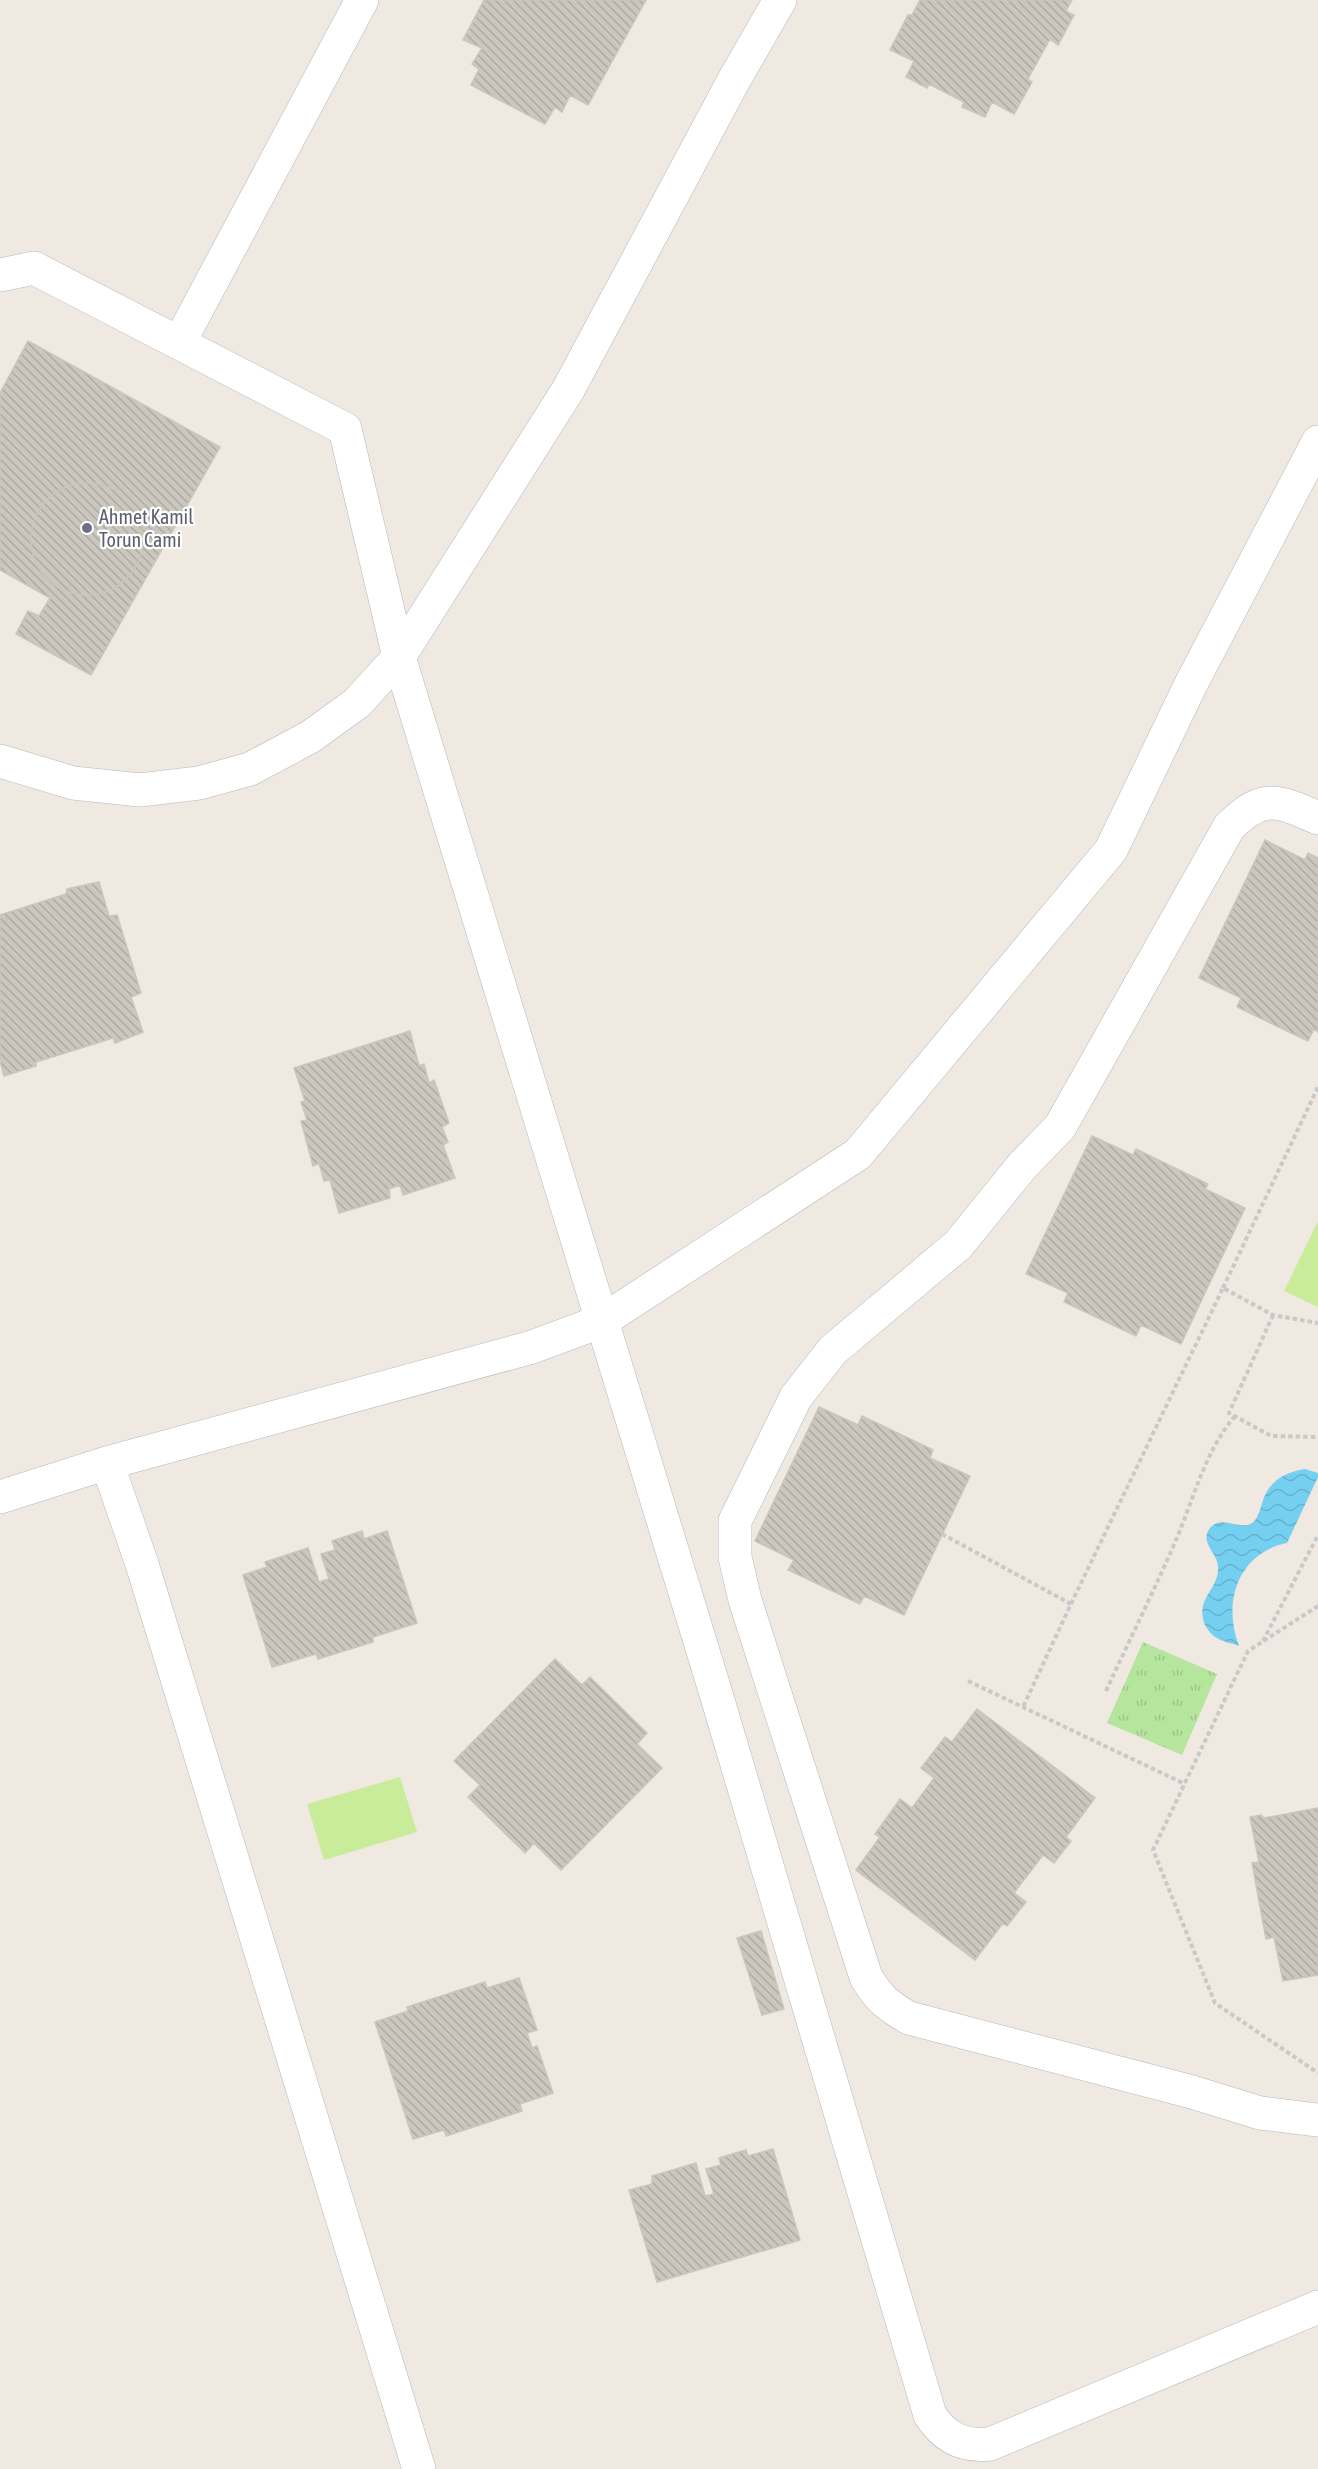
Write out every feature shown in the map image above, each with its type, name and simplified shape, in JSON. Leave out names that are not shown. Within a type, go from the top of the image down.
[{"type":"street","points":[[179,343],[362,0]]},
{"type":"street","points":[[0,761],[73,783],[140,790],[199,783],[250,770],[310,737],[357,703],[399,657],[568,390],[734,80],[780,0]]},
{"type":"street","points":[[0,275],[34,268],[345,429],[399,657],[721,1709],[930,2415],[949,2437],[977,2446],[990,2444],[1318,2307]]},
{"type":"street","points":[[0,1497],[107,1463],[532,1347],[602,1321],[858,1154],[1111,850],[1191,684],[1318,442]]},
{"type":"street","points":[[1318,818],[1289,805],[1262,802],[1245,811],[1229,827],[1060,1126],[1023,1165],[958,1245],[833,1350],[796,1397],[735,1521],[735,1557],[745,1600],[866,1977],[887,2006],[909,2018],[1192,2092],[1260,2113],[1318,2119]]},
{"type":"street","points":[[107,1463],[142,1564],[419,2469]]},
{"type":"path","points":[[1023,1707],[1318,1088]]},
{"type":"path","points":[[1222,1288],[1273,1315],[1318,1323]]},
{"type":"path","points":[[1273,1315],[1229,1413],[1271,1436],[1318,1437]]},
{"type":"path","points":[[1106,1691],[1176,1539],[1208,1458],[1222,1430],[1235,1416]]},
{"type":"path","points":[[942,1534],[1071,1604]]},
{"type":"path","points":[[1263,1642],[1318,1535]]},
{"type":"path","points":[[1318,1606],[1248,1651],[1153,1850],[1215,2003],[1318,2073]]},
{"type":"path","points":[[968,1682],[1185,1784]]},
{"type":"green space","points":[[1318,1221],[1318,1307],[1284,1291]]},
{"type":"green space","points":[[1143,1642],[1217,1674],[1182,1755],[1107,1723]]},
{"type":"green space","points":[[400,1777],[417,1832],[324,1860],[307,1804]]},
{"type":"water","points":[[1305,1469],[1318,1473],[1318,1477],[1287,1543],[1270,1548],[1256,1557],[1238,1582],[1232,1613],[1239,1646],[1213,1636],[1202,1616],[1205,1601],[1218,1574],[1217,1561],[1207,1543],[1207,1533],[1214,1524],[1219,1522],[1242,1525],[1252,1523],[1257,1518],[1271,1485],[1282,1476]]},
{"type":"building","points":[[484,0],[646,0],[588,105],[570,95],[562,112],[555,107],[545,124],[471,85],[479,69],[472,64],[482,48],[463,40]]},
{"type":"building","points":[[920,0],[1072,0],[1066,11],[1074,15],[1058,45],[1050,39],[1028,79],[1032,82],[1014,114],[992,102],[985,117],[962,107],[964,102],[929,84],[927,88],[906,77],[914,61],[890,50],[908,15],[912,15]]},
{"type":"building","name":"Ahmet Kamil Torun Cami","points":[[28,341],[220,447],[91,675],[16,634],[28,611],[39,616],[50,598],[0,570],[0,393]]},
{"type":"building","points":[[87,483],[108,487],[127,499],[139,518],[143,539],[139,560],[127,579],[108,591],[87,595],[66,591],[47,579],[35,560],[31,539],[35,518],[47,499],[66,487]]},
{"type":"building","points":[[1265,840],[1305,860],[1308,853],[1318,858],[1318,1032],[1314,1029],[1308,1041],[1237,1007],[1241,998],[1199,978]]},
{"type":"building","points":[[99,882],[109,916],[117,915],[141,993],[131,997],[143,1032],[115,1043],[113,1038],[36,1062],[36,1066],[4,1076],[0,1061],[0,915],[66,894],[67,889]]},
{"type":"building","points":[[410,1031],[419,1066],[424,1064],[429,1083],[434,1080],[449,1123],[442,1127],[448,1142],[443,1145],[455,1178],[403,1195],[400,1185],[389,1189],[390,1198],[339,1213],[330,1180],[324,1181],[319,1163],[313,1166],[301,1121],[307,1120],[301,1102],[305,1101],[294,1068]]},
{"type":"building","points":[[1092,1136],[1133,1155],[1136,1149],[1208,1184],[1205,1189],[1245,1208],[1181,1344],[1141,1325],[1136,1336],[1064,1302],[1068,1293],[1026,1274]]},
{"type":"building","points":[[819,1407],[858,1425],[862,1416],[933,1450],[930,1458],[970,1476],[904,1615],[864,1596],[860,1604],[788,1570],[794,1560],[755,1541]]},
{"type":"building","points":[[362,1531],[364,1539],[387,1531],[417,1623],[373,1637],[373,1642],[318,1659],[316,1654],[272,1667],[243,1575],[267,1567],[265,1562],[308,1548],[319,1582],[329,1579],[321,1554],[335,1550],[332,1541]]},
{"type":"building","points":[[555,1659],[582,1685],[590,1677],[647,1733],[637,1744],[662,1768],[561,1870],[534,1843],[525,1853],[468,1797],[480,1785],[454,1761]]},
{"type":"building","points":[[977,1709],[1095,1798],[1066,1837],[1071,1841],[1054,1863],[1043,1855],[1014,1893],[1026,1902],[1007,1926],[1003,1923],[975,1960],[856,1870],[880,1837],[875,1834],[900,1799],[912,1808],[934,1778],[921,1768],[945,1737],[952,1742]]},
{"type":"building","points":[[1318,1808],[1318,1975],[1283,1981],[1274,1937],[1266,1939],[1252,1863],[1259,1862],[1250,1817],[1261,1815],[1264,1818]]},
{"type":"building","points":[[761,1931],[784,2009],[762,2015],[737,1938]]},
{"type":"building","points":[[519,1978],[537,2030],[527,2033],[532,2048],[537,2046],[553,2093],[520,2104],[522,2111],[446,2136],[444,2130],[413,2139],[375,2022],[408,2011],[407,2007],[485,1982],[487,1988]]},
{"type":"building","points":[[773,2149],[800,2240],[657,2282],[629,2190],[652,2184],[652,2176],[696,2163],[705,2196],[714,2194],[706,2169],[721,2165],[719,2158],[746,2150],[748,2156]]},
{"type":"place","name":"Ahmet Kamil Torun Cami","points":[[87,528]]}]
